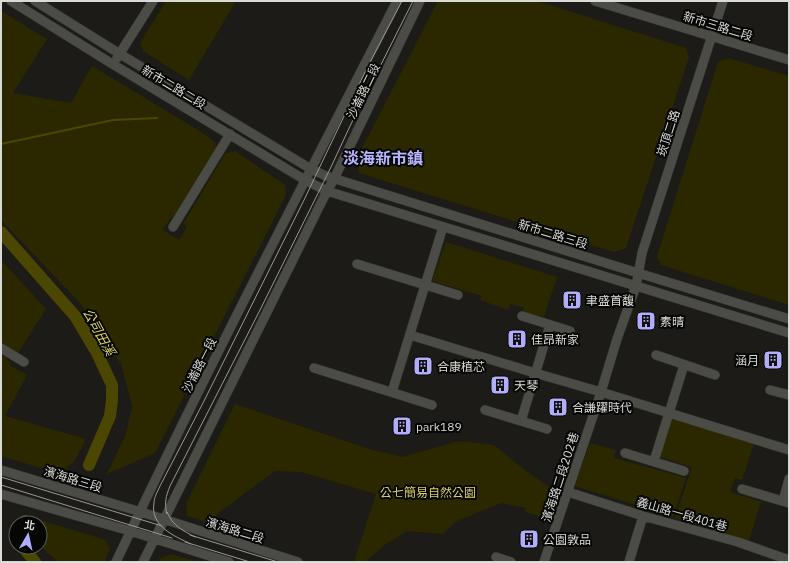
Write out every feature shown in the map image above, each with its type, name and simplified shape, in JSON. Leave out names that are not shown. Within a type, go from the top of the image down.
[{"type":"street","name":"新市二路二段","points":[[12,1],[305,180],[326,191]]},
{"type":"street","name":"新市二路二段","points":[[36,1],[120,54],[311,169]]},
{"type":"street","points":[[114,64],[152,1]]},
{"type":"street","name":"沙崙路二段","points":[[305,180],[397,1]]},
{"type":"street","name":"沙崙路二段","points":[[326,191],[334,179],[420,1]]},
{"type":"street","name":"新市三路二段","points":[[594,1],[789,60]]},
{"type":"street","name":"崁頂二路","points":[[636,286],[644,246],[723,1]]},
{"type":"street","points":[[173,227],[230,134]]},
{"type":"street","name":"新市二路三段","points":[[311,169],[334,179],[789,318]]},
{"type":"street","name":"沙崙路一段","points":[[116,562],[139,512],[305,180]]},
{"type":"street","points":[[143,562],[326,191],[789,333]]},
{"type":"street","points":[[392,392],[443,227]]},
{"type":"street","points":[[357,264],[458,295]]},
{"type":"street","name":"濱海路二段202巷","points":[[544,562],[601,392],[617,339],[636,286]]},
{"type":"street","points":[[522,316],[570,331]]},
{"type":"street","points":[[520,421],[550,325]]},
{"type":"street","points":[[410,335],[789,450]]},
{"type":"street","points":[[1,348],[24,362]]},
{"type":"street","points":[[656,355],[715,375]]},
{"type":"street","points":[[654,462],[684,365]]},
{"type":"street","points":[[314,368],[432,405]]},
{"type":"street","points":[[770,390],[789,395]]},
{"type":"street","points":[[485,410],[547,429]]},
{"type":"street","points":[[625,453],[684,471]]},
{"type":"street","name":"濱海路三段","points":[[1,470],[164,520]]},
{"type":"street","points":[[742,489],[786,502],[789,479]]},
{"type":"street","name":"義山路一段401巷","points":[[568,492],[643,516],[738,542],[789,560]]},
{"type":"street","points":[[1,494],[155,538],[229,562]]},
{"type":"street","points":[[629,562],[643,516]]},
{"type":"street","name":"濱海路二段","points":[[164,520],[298,562]]},
{"type":"street","points":[[496,557],[511,562]]},
{"type":"green space","points":[[166,1],[236,1],[189,80],[143,51],[140,43]]},
{"type":"green space","points":[[438,1],[537,1],[686,48],[689,57],[626,248],[614,252],[359,173],[356,160]]},
{"type":"green space","points":[[1,11],[47,39],[13,93],[71,103],[92,66],[198,130],[216,143],[216,151],[174,218],[171,217],[163,230],[179,240],[187,226],[183,224],[225,154],[235,151],[285,185],[286,195],[155,453],[107,474],[126,434],[132,406],[121,364],[80,303],[1,220]]},
{"type":"green space","points":[[728,58],[789,76],[789,305],[661,265],[657,256],[718,62]]},
{"type":"green space","points":[[446,242],[557,277],[544,317],[522,312],[524,308],[510,304],[508,310],[480,300],[482,296],[432,281]]},
{"type":"green space","points":[[1,260],[46,309],[18,354],[1,343]]},
{"type":"green space","points":[[1,355],[11,362],[9,365],[27,375],[5,416],[86,439],[75,460],[61,474],[1,456]]},
{"type":"green space","name":"公七簡易自然公園","points":[[235,404],[372,450],[403,457],[459,441],[494,445],[526,471],[558,493],[550,519],[525,512],[526,508],[501,503],[455,522],[443,534],[407,531],[386,544],[365,562],[354,562],[376,494],[301,472],[275,471],[218,513],[213,524],[187,516],[186,504]]},
{"type":"green space","points":[[671,418],[754,444],[742,480],[735,478],[730,492],[761,502],[749,541],[675,518],[692,467],[658,456]]},
{"type":"green space","points":[[590,443],[616,450],[614,458],[686,478],[673,517],[575,486]]},
{"type":"green space","points":[[48,523],[106,540],[110,549],[104,562],[58,561],[48,553]]},
{"type":"green space","points":[[171,554],[198,562],[159,562],[161,558]]},
{"type":"waterway","points":[[1,144],[113,120],[157,118]]},
{"type":"waterway","name":"公司田溪","points":[[1,232],[75,316],[97,353],[112,385],[110,416],[89,465]]},
{"type":"waterway","name":"公司田溪","points":[[29,555],[35,562]]},
{"type":"tram line","points":[[191,544],[171,534],[159,524],[154,511],[155,496],[204,401],[304,200],[368,66],[402,1]]},
{"type":"tram line","points":[[195,537],[178,527],[169,517],[167,512],[167,514],[166,506],[167,493],[260,310],[413,1]]},
{"type":"tram line","points":[[1,477],[162,526]]},
{"type":"tram line","points":[[1,485],[172,538]]},
{"type":"tram line","points":[[190,535],[278,562]]},
{"type":"tram line","points":[[185,542],[250,562]]},
{"type":"place","name":"聿盛首馥","points":[[572,300]]},
{"type":"place","name":"素晴","points":[[646,321]]},
{"type":"place","name":"佳昂新家","points":[[517,339]]},
{"type":"place","name":"涵月","points":[[773,360]]},
{"type":"place","name":"合康植芯","points":[[423,366]]},
{"type":"place","name":"天琴","points":[[500,385]]},
{"type":"place","name":"合謙躍時代","points":[[558,407]]},
{"type":"place","name":"park189","points":[[402,426]]},
{"type":"place","name":"公園敦品","points":[[529,539]]},
{"type":"district","name":"淡海新市鎮","points":[[383,158]]}]
